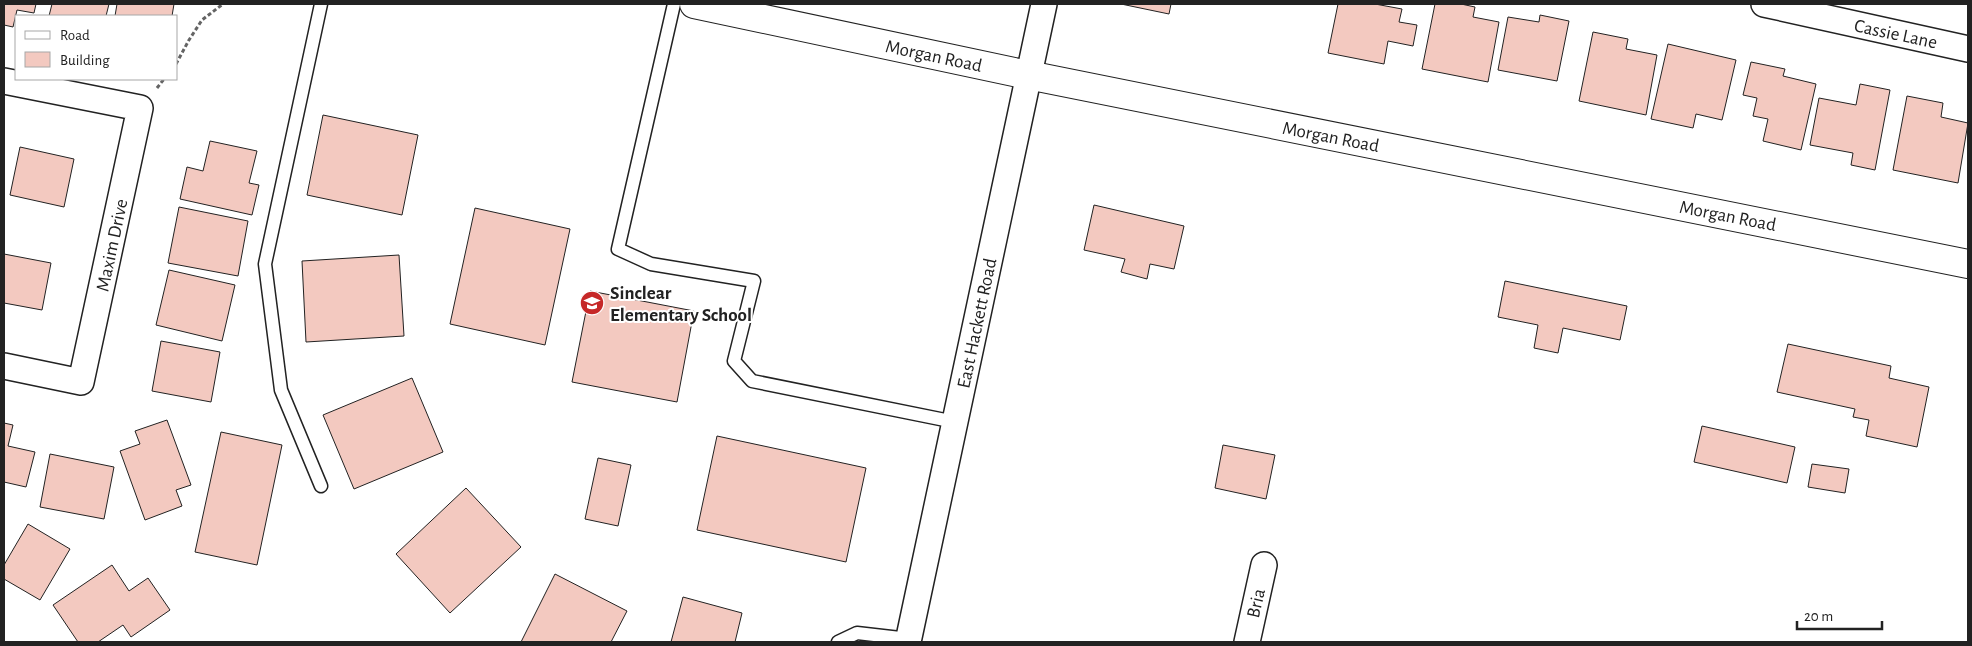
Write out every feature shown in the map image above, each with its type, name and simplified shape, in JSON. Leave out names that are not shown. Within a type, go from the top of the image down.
[{"type":"street","name":"Morgan Road","points":[[694,4],[1028,75],[1968,264]]},
{"type":"street","name":"East Hackett Road","points":[[908,640],[1044,4]]},
{"type":"street","name":"Cassie Lane","points":[[1764,4],[1968,49]]},
{"type":"street","name":"Maxim Drive","points":[[4,82],[140,108],[81,382],[4,366]]},
{"type":"street","name":"Bria","points":[[1247,642],[1264,565]]},
{"type":"lane","points":[[321,4],[266,264],[281,390],[321,486]]},
{"type":"lane","points":[[674,4],[618,249],[651,264],[754,281],[734,361],[752,381],[955,422]]},
{"type":"lane","points":[[838,642],[857,633],[908,640]]},
{"type":"path","points":[[178,60],[188,40],[202,20],[223,4]]},
{"type":"building","points":[[4,4],[36,4],[34,13],[17,10],[13,27],[4,25]]},
{"type":"building","points":[[52,4],[109,4],[106,15],[49,15]]},
{"type":"building","points":[[117,4],[174,4],[172,15],[115,15]]},
{"type":"building","points":[[1121,4],[1171,4],[1169,14]]},
{"type":"building","points":[[1338,4],[1375,4],[1402,9],[1399,22],[1417,25],[1413,46],[1388,41],[1384,64],[1328,53]]},
{"type":"building","points":[[1435,4],[1461,4],[1475,7],[1473,17],[1499,22],[1488,82],[1422,69]]},
{"type":"building","points":[[1540,15],[1569,21],[1557,81],[1498,70],[1508,17],[1539,22]]},
{"type":"building","points":[[1593,32],[1628,39],[1626,49],[1657,55],[1646,115],[1579,101]]},
{"type":"building","points":[[1668,44],[1736,60],[1722,120],[1696,114],[1693,128],[1651,119]]},
{"type":"building","points":[[1751,62],[1785,69],[1783,76],[1816,84],[1801,150],[1763,141],[1768,119],[1753,116],[1757,98],[1743,95]]},
{"type":"building","points":[[1860,84],[1890,90],[1875,170],[1851,165],[1853,153],[1810,145],[1819,98],[1856,105]]},
{"type":"building","points":[[1907,96],[1943,103],[1941,117],[1968,123],[1958,183],[1893,170]]},
{"type":"building","points":[[323,115],[418,135],[402,215],[307,195]]},
{"type":"building","points":[[210,141],[257,151],[249,183],[259,185],[252,215],[180,199],[187,167],[203,171]]},
{"type":"building","points":[[20,147],[74,159],[64,207],[10,195]]},
{"type":"building","points":[[1094,205],[1184,226],[1174,269],[1150,264],[1147,279],[1121,272],[1125,259],[1084,250]]},
{"type":"building","points":[[179,207],[248,221],[238,276],[168,263]]},
{"type":"building","points":[[475,208],[570,229],[545,345],[450,324]]},
{"type":"building","points":[[4,254],[51,263],[42,310],[4,303]]},
{"type":"building","points":[[399,255],[404,336],[306,342],[302,261]]},
{"type":"building","points":[[169,270],[235,285],[222,341],[156,325]]},
{"type":"building","points":[[1505,281],[1627,306],[1620,340],[1563,328],[1558,353],[1534,348],[1538,325],[1498,317]]},
{"type":"building","points":[[590,291],[694,311],[677,402],[572,382]]},
{"type":"building","points":[[161,341],[220,352],[211,402],[152,391]]},
{"type":"building","points":[[1788,344],[1891,366],[1889,378],[1929,387],[1917,447],[1866,436],[1869,420],[1853,417],[1855,409],[1777,392]]},
{"type":"building","points":[[412,378],[443,452],[354,489],[323,415]]},
{"type":"building","points":[[167,420],[191,485],[176,490],[182,506],[145,520],[120,451],[140,444],[135,431]]},
{"type":"building","points":[[4,423],[13,425],[8,446],[35,452],[26,487],[4,482]]},
{"type":"building","points":[[1702,426],[1795,447],[1787,483],[1694,462]]},
{"type":"building","points":[[221,432],[282,445],[257,565],[195,552]]},
{"type":"building","points":[[717,436],[866,468],[846,562],[697,530]]},
{"type":"building","points":[[1223,445],[1275,455],[1266,499],[1215,488]]},
{"type":"building","points":[[50,454],[114,467],[104,519],[40,507]]},
{"type":"building","points":[[598,458],[631,465],[618,526],[585,519]]},
{"type":"building","points":[[1812,464],[1849,469],[1845,493],[1808,487]]},
{"type":"building","points":[[466,488],[521,547],[450,613],[396,554]]},
{"type":"building","points":[[28,524],[70,549],[40,600],[4,579],[4,565]]},
{"type":"building","points":[[112,565],[129,591],[148,578],[170,610],[131,637],[123,625],[98,642],[78,642],[53,605]]},
{"type":"building","points":[[555,574],[627,611],[611,642],[521,642]]},
{"type":"building","points":[[683,597],[742,613],[735,642],[671,642]]},
{"type":"place","name":"Sinclear Elementary School","points":[[592,303]]}]
